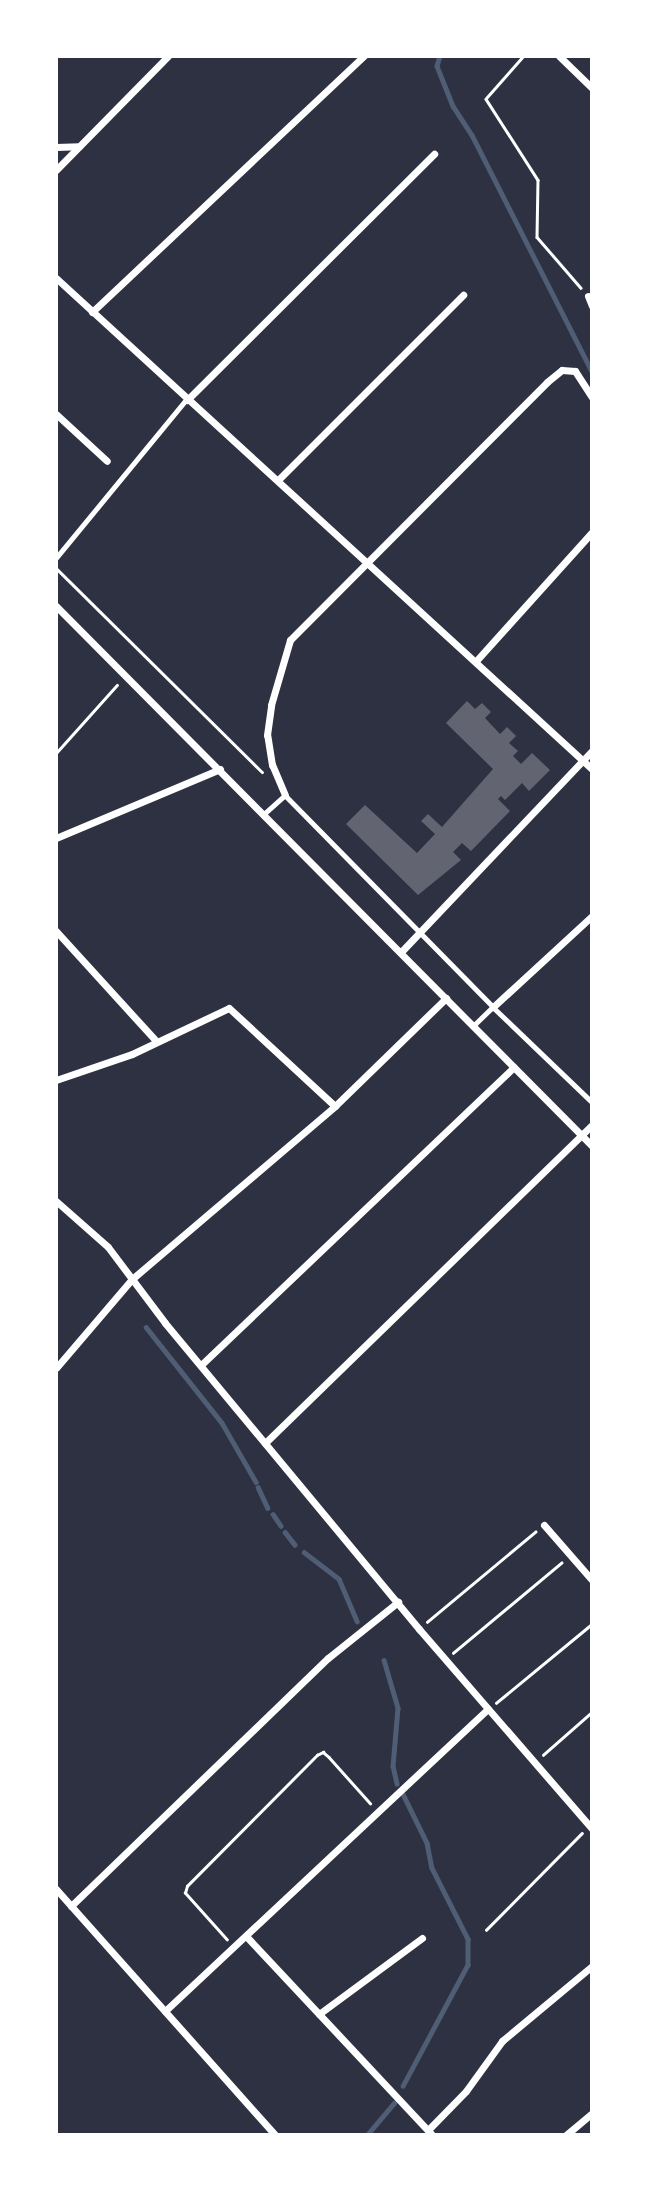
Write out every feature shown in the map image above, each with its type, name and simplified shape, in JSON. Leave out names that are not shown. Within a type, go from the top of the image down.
[{"type":"street","points":[[56,170],[168,56]]},
{"type":"street","points":[[92,312],[364,56]]},
{"type":"street","points":[[559,56],[592,88]]},
{"type":"street","points":[[56,147],[79,146]]},
{"type":"street","points":[[187,400],[434,155]]},
{"type":"street","points":[[56,278],[187,400],[367,560],[592,769]]},
{"type":"street","points":[[278,480],[463,295]]},
{"type":"street","points":[[588,296],[592,306]]},
{"type":"street","points":[[285,795],[272,765],[267,735],[271,705],[290,640],[547,382],[562,370],[575,371],[592,397]]},
{"type":"street","points":[[56,414],[107,461]]},
{"type":"street","points":[[476,661],[592,532]]},
{"type":"street","points":[[56,606],[592,1146]]},
{"type":"street","points":[[401,952],[592,751]]},
{"type":"street","points":[[56,838],[220,769]]},
{"type":"street","points":[[494,1007],[592,916]]},
{"type":"street","points":[[56,932],[156,1041]]},
{"type":"street","points":[[56,1368],[132,1279],[335,1106],[446,998]]},
{"type":"street","points":[[56,1080],[132,1054],[221,1010],[236,1010],[335,1106]]},
{"type":"street","points":[[201,1365],[514,1067]]},
{"type":"street","points":[[265,1443],[592,1125]]},
{"type":"street","points":[[56,1201],[91,1228],[419,1629],[591,1827]]},
{"type":"street","points":[[544,1525],[592,1580]]},
{"type":"street","points":[[71,1906],[328,1658],[398,1602]]},
{"type":"street","points":[[164,2011],[488,1709]]},
{"type":"street","points":[[56,1889],[275,2135]]},
{"type":"street","points":[[246,1936],[430,2132],[466,2091],[502,2041],[592,1966]]},
{"type":"street","points":[[319,2014],[422,1938]]},
{"type":"street","points":[[566,2135],[592,2113]]},
{"type":"lane","points":[[56,558],[187,400]]},
{"type":"lane","points":[[264,814],[285,795],[420,933],[592,1102]]},
{"type":"lane","points":[[473,1026],[494,1007]]},
{"type":"path","points":[[524,56],[486,99],[538,180],[537,237],[588,296]]},
{"type":"path","points":[[56,568],[266,776]]},
{"type":"path","points":[[56,753],[125,675]]},
{"type":"path","points":[[419,1629],[544,1525]]},
{"type":"path","points":[[445,1660],[571,1554]]},
{"type":"path","points":[[488,1709],[592,1624]]},
{"type":"path","points":[[536,1762],[592,1712]]},
{"type":"path","points":[[234,1947],[186,1890],[317,1755],[323,1752],[329,1757],[377,1811]]},
{"type":"path","points":[[486,1930],[591,1827]]},
{"type":"building","points":[[467,701],[475,709],[482,703],[491,712],[485,718],[500,734],[507,727],[516,736],[509,743],[518,751],[513,756],[521,764],[532,753],[550,770],[529,791],[522,783],[505,800],[501,796],[498,799],[510,811],[471,851],[462,843],[453,852],[461,860],[418,895],[346,824],[365,805],[417,853],[435,834],[421,821],[428,814],[442,827],[493,769],[446,723]]},
{"type":"waterway","points":[[440,56],[437,66],[453,106],[472,135],[592,372]]},
{"type":"waterway","points":[[146,1327],[222,1423],[256,1482]]},
{"type":"waterway","points":[[258,1487],[268,1508]]},
{"type":"waterway","points":[[273,1514],[281,1526]]},
{"type":"waterway","points":[[285,1532],[295,1545]]},
{"type":"waterway","points":[[304,1552],[339,1579],[357,1621]]},
{"type":"waterway","points":[[384,1660],[398,1708],[393,1766],[397,1784]]},
{"type":"waterway","points":[[403,1794],[427,1843],[432,1868],[468,1939],[468,1965],[403,2086]]},
{"type":"waterway","points":[[367,2135],[394,2103]]}]
